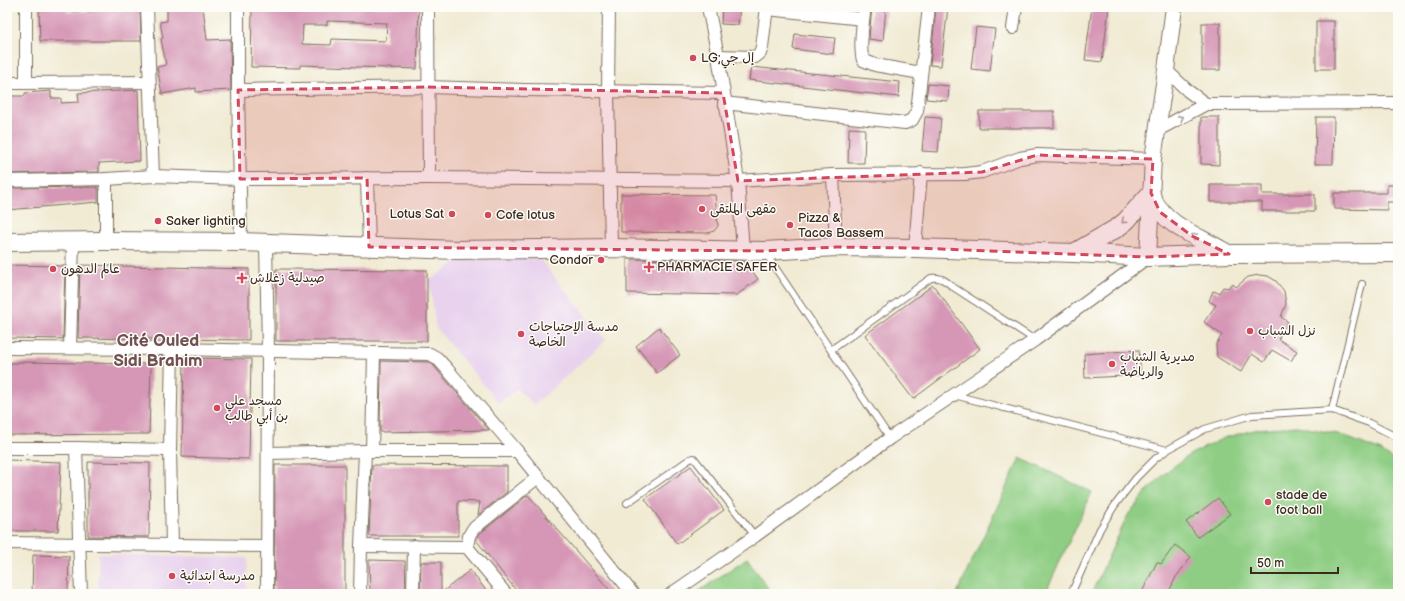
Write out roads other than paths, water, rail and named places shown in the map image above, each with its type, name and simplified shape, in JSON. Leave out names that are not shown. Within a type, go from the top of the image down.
[{"type":"main road","points":[[1074,253],[1122,224],[1152,196],[1160,212],[1172,222],[1192,236],[1228,254]]},
{"type":"main road","points":[[7,242],[241,242],[368,248],[457,250],[611,248],[764,251],[836,247],[915,248],[1148,257],[1228,254],[1398,253]]},
{"type":"street","points":[[26,7],[26,83]]},
{"type":"street","points":[[147,7],[153,176]]},
{"type":"street","points":[[238,7],[241,242]]},
{"type":"street","points":[[428,7],[429,178]]},
{"type":"street","points":[[609,7],[608,91],[611,248]]},
{"type":"street","points":[[708,7],[718,56],[738,181],[743,251]]},
{"type":"street","points":[[865,7],[863,19],[862,60],[875,65],[921,73]]},
{"type":"street","points":[[238,90],[428,87],[608,91],[724,98],[905,123],[912,120],[917,111],[929,7]]},
{"type":"street","points":[[1013,28],[1016,7]]},
{"type":"street","points":[[671,594],[755,536],[890,438],[1035,340],[1148,257],[1153,159],[1174,7]]},
{"type":"street","points":[[718,56],[755,56],[760,53],[767,8],[863,19]]},
{"type":"street","points":[[1166,70],[1188,91],[1206,104]]},
{"type":"street","points":[[7,84],[149,82]]},
{"type":"street","points":[[1156,131],[1206,104],[1398,103]]},
{"type":"street","points":[[7,181],[106,179],[153,176],[240,178],[738,181],[833,175],[921,173],[965,174],[982,172],[1020,158],[1037,155],[1153,159]]},
{"type":"street","points":[[915,248],[921,173]]},
{"type":"street","points":[[833,175],[836,247]]},
{"type":"street","points":[[367,178],[368,248]]},
{"type":"street","points":[[106,179],[106,241]]},
{"type":"street","points":[[70,348],[72,241]]},
{"type":"street","points":[[266,243],[268,350],[266,594]]},
{"type":"street","points":[[7,348],[172,348],[430,354],[437,358],[517,451],[633,594]]},
{"type":"street","points":[[172,348],[170,450],[172,546]]},
{"type":"street","points":[[360,594],[361,546],[369,451],[374,353]]},
{"type":"street","points":[[7,448],[170,450]]},
{"type":"street","points":[[76,448],[81,594]]},
{"type":"street","points":[[268,453],[517,451]]},
{"type":"street","points":[[466,547],[473,529],[538,477]]},
{"type":"street","points":[[7,543],[267,546]]},
{"type":"street","points":[[361,546],[466,547],[506,594]]},
{"type":"street","points":[[413,594],[414,546]]},
{"type":"lane","points":[[764,251],[890,438]]},
{"type":"lane","points":[[831,350],[931,278],[938,277],[945,280],[953,287],[1035,340]]},
{"type":"lane","points":[[1332,410],[1362,284]]},
{"type":"lane","points":[[953,395],[1167,450]]},
{"type":"lane","points":[[1071,594],[1100,529],[1115,505],[1136,478],[1155,459],[1167,450],[1205,429],[1252,415],[1332,410],[1369,422],[1398,438]]},
{"type":"lane","points":[[628,503],[690,459],[694,458],[755,536]]},
{"type":"place","name":"LG;إل جي","points":[[693,58]]},
{"type":"place","name":"مقهى الملتقى","points":[[702,209]]},
{"type":"place","name":"Lotus Sat","points":[[452,214]]},
{"type":"place","name":"Cofe lotus","points":[[488,215]]},
{"type":"place","name":"Saker lighting","points":[[158,221]]},
{"type":"place","name":"Pizza & Tacos Bassem","points":[[790,225]]},
{"type":"place","name":"Condor","points":[[601,260]]},
{"type":"place","name":"PHARMACIE SAFER","points":[[649,267]]},
{"type":"place","name":"عالم الدهون","points":[[53,269]]},
{"type":"place","name":"صيدلية زغلاش","points":[[242,278]]},
{"type":"place","name":"نزل الشباب","points":[[1250,331]]},
{"type":"place","name":"مدسة الإحتياجات الخاصة","points":[[521,334]]},
{"type":"place","name":"مديرية الشباب والرياضة","points":[[1112,364]]},
{"type":"place","name":"مسجد علي بن أبي طالب","points":[[217,408]]},
{"type":"place","name":"stade de foot ball","points":[[1268,502]]},
{"type":"place","name":"مدرسة ابتدائية","points":[[172,576]]},
{"type":"district","name":"Cité Ouled Sidi Brahim","points":[[158,351]]}]
